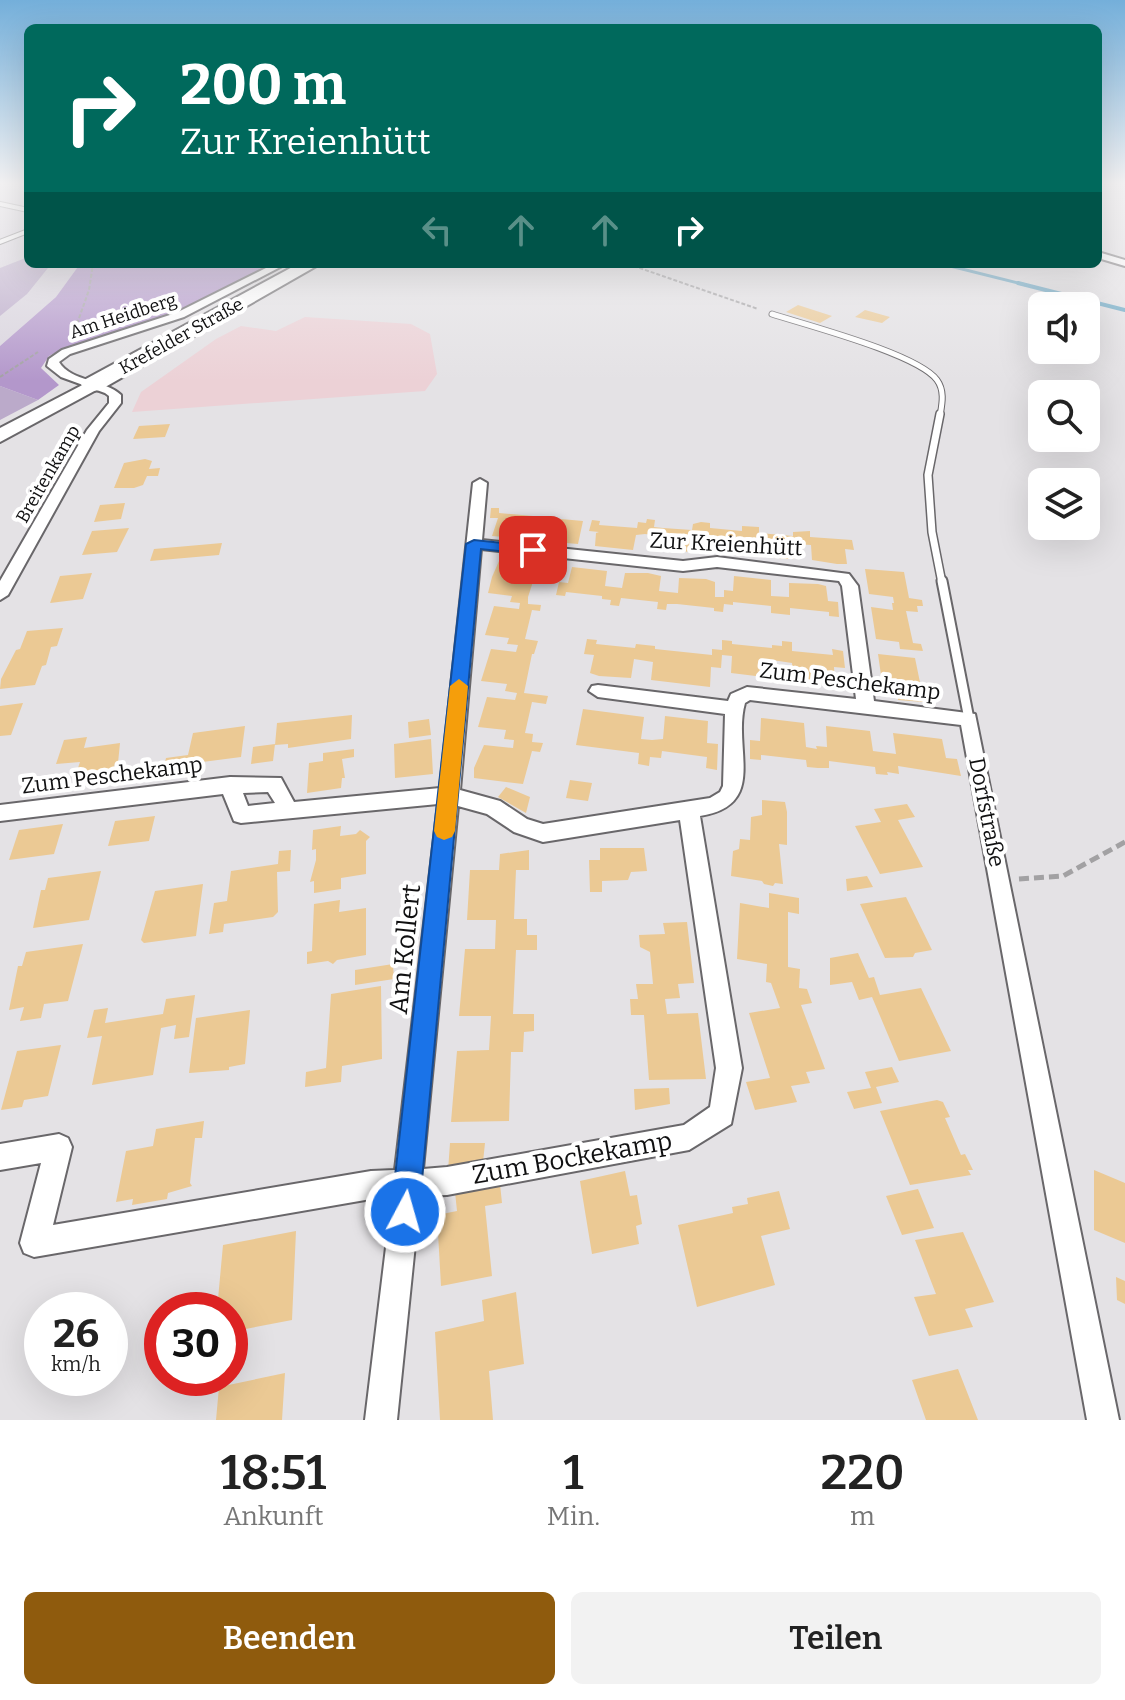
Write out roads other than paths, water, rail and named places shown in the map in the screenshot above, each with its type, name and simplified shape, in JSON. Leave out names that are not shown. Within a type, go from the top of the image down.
[{"type":"highway","name":"Krefelder Straße","points":[[87,383],[289,268]]},
{"type":"highway","name":"Krefelder Straße","points":[[87,383],[303,268]]},
{"type":"main road","name":"Krefelder Straße","points":[[0,426],[87,383]]},
{"type":"main road","name":"Krefelder Straße","points":[[0,436],[87,383]]},
{"type":"street","points":[[1102,256],[1125,263]]},
{"type":"street","name":"Am Heidberg","points":[[87,383],[59,371],[53,366],[53,361],[66,352],[180,315],[273,268]]},
{"type":"street","name":"Breitenkamp","points":[[0,595],[93,430],[115,403],[115,395],[87,383]]},
{"type":"street","name":"Am Kollert","points":[[381,1420],[480,483]]},
{"type":"street","name":"Zur Kreienhütt","points":[[474,544],[683,566],[717,562],[844,577],[850,586],[866,706]]},
{"type":"street","name":"Zum Peschekamp","points":[[598,691],[734,708]]},
{"type":"street","name":"Zum Peschekamp","points":[[230,785],[241,815],[448,795],[493,807],[521,826],[543,833],[689,812],[714,806],[727,798],[733,786],[734,708],[737,699],[747,693],[969,719]]},
{"type":"street","name":"Dorfstraße","points":[[969,719],[1103,1420]]},
{"type":"street","name":"Zum Peschekamp","points":[[0,813],[230,785],[274,784],[289,811]]},
{"type":"street","name":"Zum Bockekamp","points":[[0,1157],[59,1147],[34,1243],[371,1185],[447,1181],[689,1137],[722,1115],[729,1068],[689,812]]},
{"type":"lane","name":"Dorfstraße","points":[[772,314],[884,351],[924,369],[938,381],[943,399],[928,475],[932,532],[969,719]]},
{"type":"waterway","points":[[958,268],[1018,283]]},
{"type":"waterway","points":[[1018,283],[1026,285]]},
{"type":"waterway","points":[[1018,283],[1125,310]]}]
